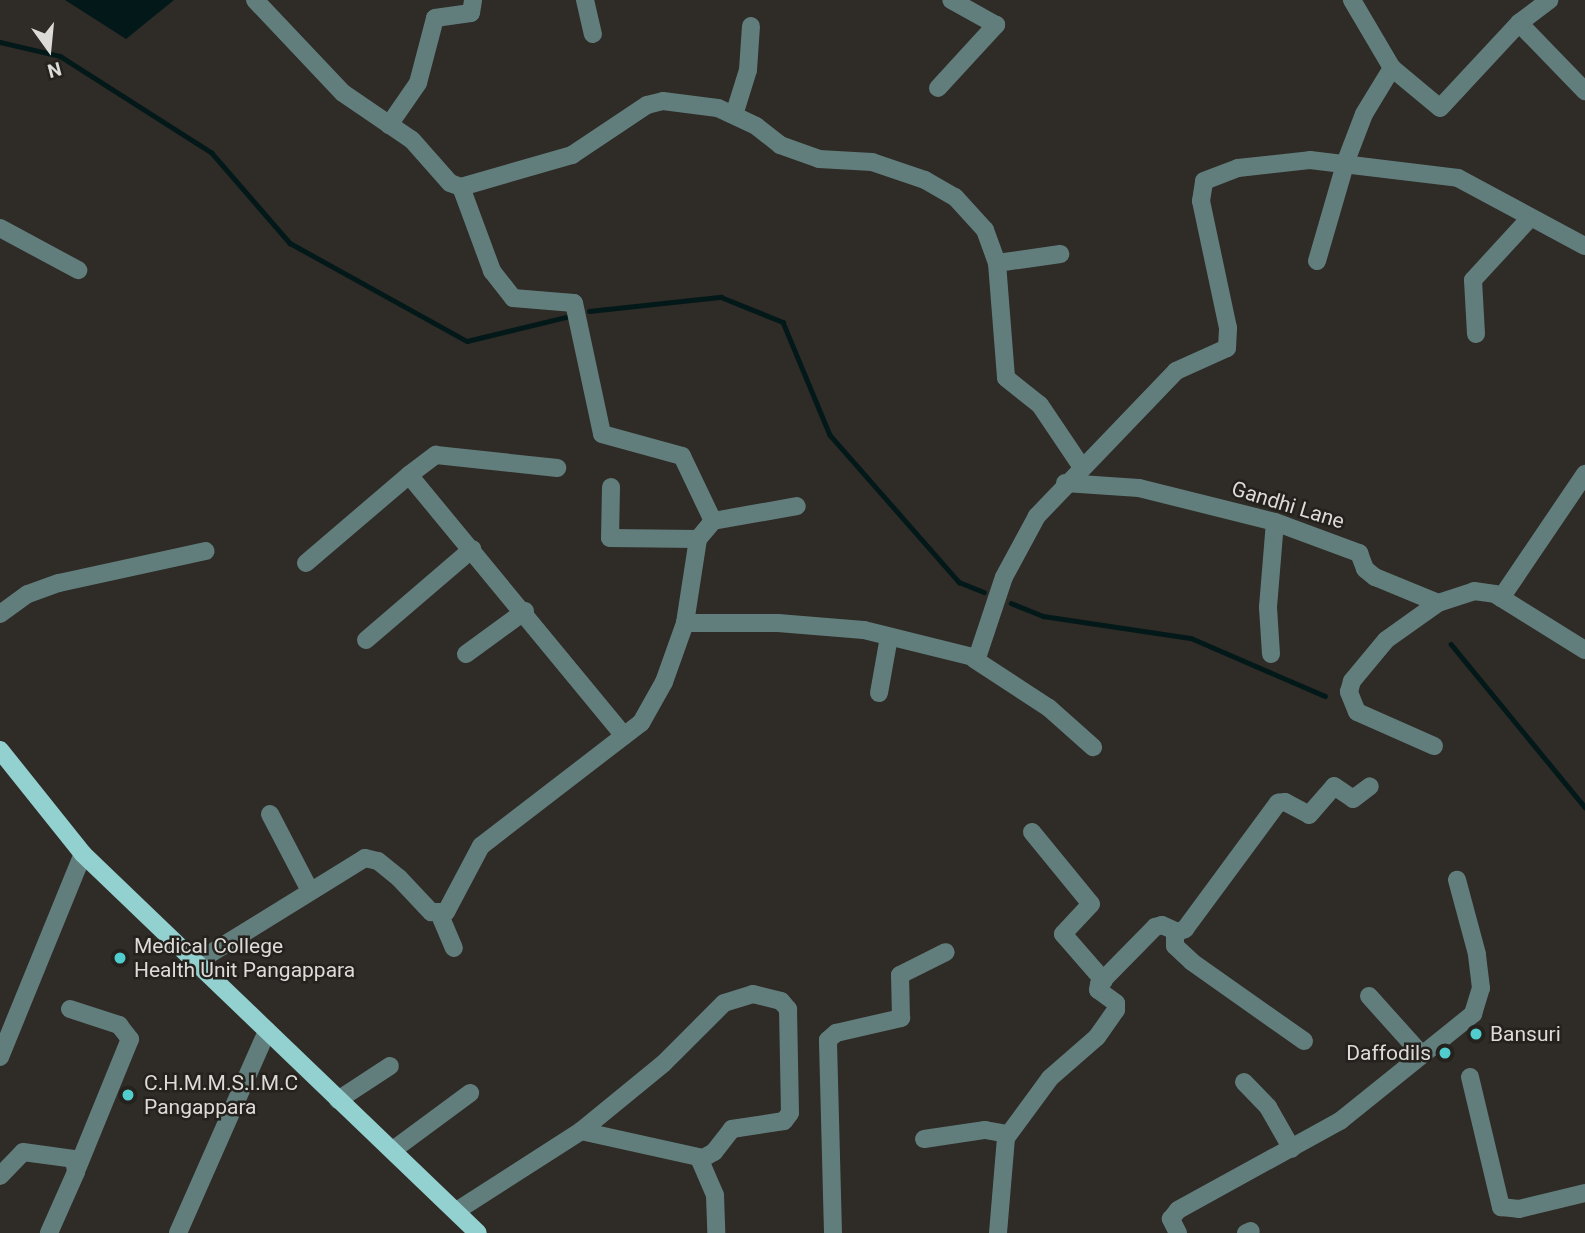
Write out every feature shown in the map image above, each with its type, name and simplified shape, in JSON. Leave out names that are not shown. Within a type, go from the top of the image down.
[{"type":"main road","points":[[0,750],[83,854],[338,1100],[458,1210],[478,1233]]},
{"type":"street","points":[[255,0],[342,93],[412,140],[450,183],[461,187],[572,155],[654,102],[718,107],[780,145],[819,159],[898,168],[955,197],[985,230],[997,264],[1006,378],[1040,405],[1081,466]]},
{"type":"street","points":[[389,125],[418,83],[435,18],[471,13],[473,0]]},
{"type":"street","points":[[585,0],[593,34]]},
{"type":"street","points":[[937,88],[996,24],[951,0]]},
{"type":"street","points":[[1352,0],[1392,68],[1440,108],[1519,23],[1549,0]]},
{"type":"street","points":[[1519,23],[1585,91]]},
{"type":"street","points":[[734,115],[748,70],[751,26]]},
{"type":"street","points":[[1317,261],[1346,161],[1364,114],[1392,68]]},
{"type":"street","points":[[974,659],[980,654],[1004,577],[1021,541],[1065,483],[1143,410],[1176,371],[1227,348],[1228,328],[1200,201],[1204,181],[1238,168],[1310,160],[1346,161],[1458,178],[1585,246]]},
{"type":"street","points":[[461,187],[492,271],[513,299],[574,303],[602,434],[682,456],[713,521]]},
{"type":"street","points":[[1476,334],[1472,280],[1530,218]]},
{"type":"street","points":[[0,228],[78,270]]},
{"type":"street","points":[[997,264],[1060,254]]},
{"type":"street","points":[[306,563],[436,455],[557,468]]},
{"type":"street","points":[[1501,598],[1585,474]]},
{"type":"street","points":[[409,475],[525,611],[624,736]]},
{"type":"street","name":"Gandhi Lane","points":[[1065,483],[1139,488],[1275,522],[1359,553],[1365,569],[1375,577],[1438,603]]},
{"type":"street","points":[[611,487],[610,538],[698,539]]},
{"type":"street","points":[[195,963],[310,891],[369,858],[400,878],[431,912],[439,914],[451,907],[481,846],[640,723],[664,682],[685,623],[698,539],[713,521],[797,506]]},
{"type":"street","points":[[1271,654],[1268,607],[1275,522]]},
{"type":"street","points":[[366,640],[472,549]]},
{"type":"street","points":[[0,614],[27,594],[59,583],[206,551]]},
{"type":"street","points":[[1434,746],[1357,712],[1349,692],[1352,681],[1386,640],[1438,603],[1481,590],[1501,598],[1585,650]]},
{"type":"street","points":[[466,654],[525,611]]},
{"type":"street","points":[[685,623],[778,623],[864,630],[974,659],[1049,708],[1093,747]]},
{"type":"street","points":[[879,693],[889,638]]},
{"type":"street","points":[[998,1233],[1008,1134],[1050,1078],[1097,1037],[1116,1010],[1116,1001],[1097,989],[1155,927],[1162,925],[1175,931],[1185,929],[1278,803],[1285,802],[1306,816],[1334,786],[1353,799],[1370,786]]},
{"type":"street","points":[[270,814],[310,891]]},
{"type":"street","points":[[1032,832],[1091,904],[1063,934],[1104,981]]},
{"type":"street","points":[[0,1057],[83,854]]},
{"type":"street","points":[[1178,1233],[1171,1219],[1178,1210],[1340,1121],[1473,1014],[1481,988],[1477,954],[1457,880]]},
{"type":"street","points":[[439,914],[454,948]]},
{"type":"street","points":[[1175,931],[1175,946],[1192,962],[1304,1041]]},
{"type":"street","points":[[833,1233],[828,1040],[836,1034],[901,1018],[900,975],[946,952]]},
{"type":"street","points":[[458,1210],[581,1130],[664,1063],[724,1003],[753,994],[781,1002],[791,1019],[789,1116],[783,1122],[732,1129],[714,1152],[699,1158],[581,1130]]},
{"type":"street","points":[[1369,996],[1421,1054]]},
{"type":"street","points":[[48,1233],[130,1039],[119,1025],[70,1009]]},
{"type":"street","points":[[178,1233],[267,1031]]},
{"type":"street","points":[[338,1100],[390,1066]]},
{"type":"street","points":[[1470,1077],[1501,1207],[1519,1209],[1585,1194]]},
{"type":"street","points":[[1244,1082],[1268,1107],[1293,1149]]},
{"type":"street","points":[[393,1150],[470,1093]]},
{"type":"street","points":[[924,1139],[985,1130],[1008,1134]]},
{"type":"street","points":[[0,1176],[16,1156],[27,1152],[67,1156],[77,1169]]},
{"type":"street","points":[[699,1158],[715,1195],[716,1233]]},
{"type":"water","points":[[65,0],[174,0],[126,39]]},
{"type":"waterway","points":[[0,42],[60,56],[212,153],[290,243],[467,341],[566,317]]},
{"type":"waterway","points":[[589,311],[721,297],[783,322],[830,435],[959,582],[984,592]]},
{"type":"waterway","points":[[1011,603],[1043,616],[1191,638],[1325,696]]},
{"type":"waterway","points":[[1451,644],[1585,807]]},
{"type":"place","name":"Medical College Health Unit Pangappara","points":[[120,958]]},
{"type":"place","name":"Bansuri","points":[[1476,1034]]},
{"type":"place","name":"Daffodils","points":[[1445,1053]]},
{"type":"place","name":"C.H.M.M.S.I.M.C Pangappara","points":[[128,1095]]}]
